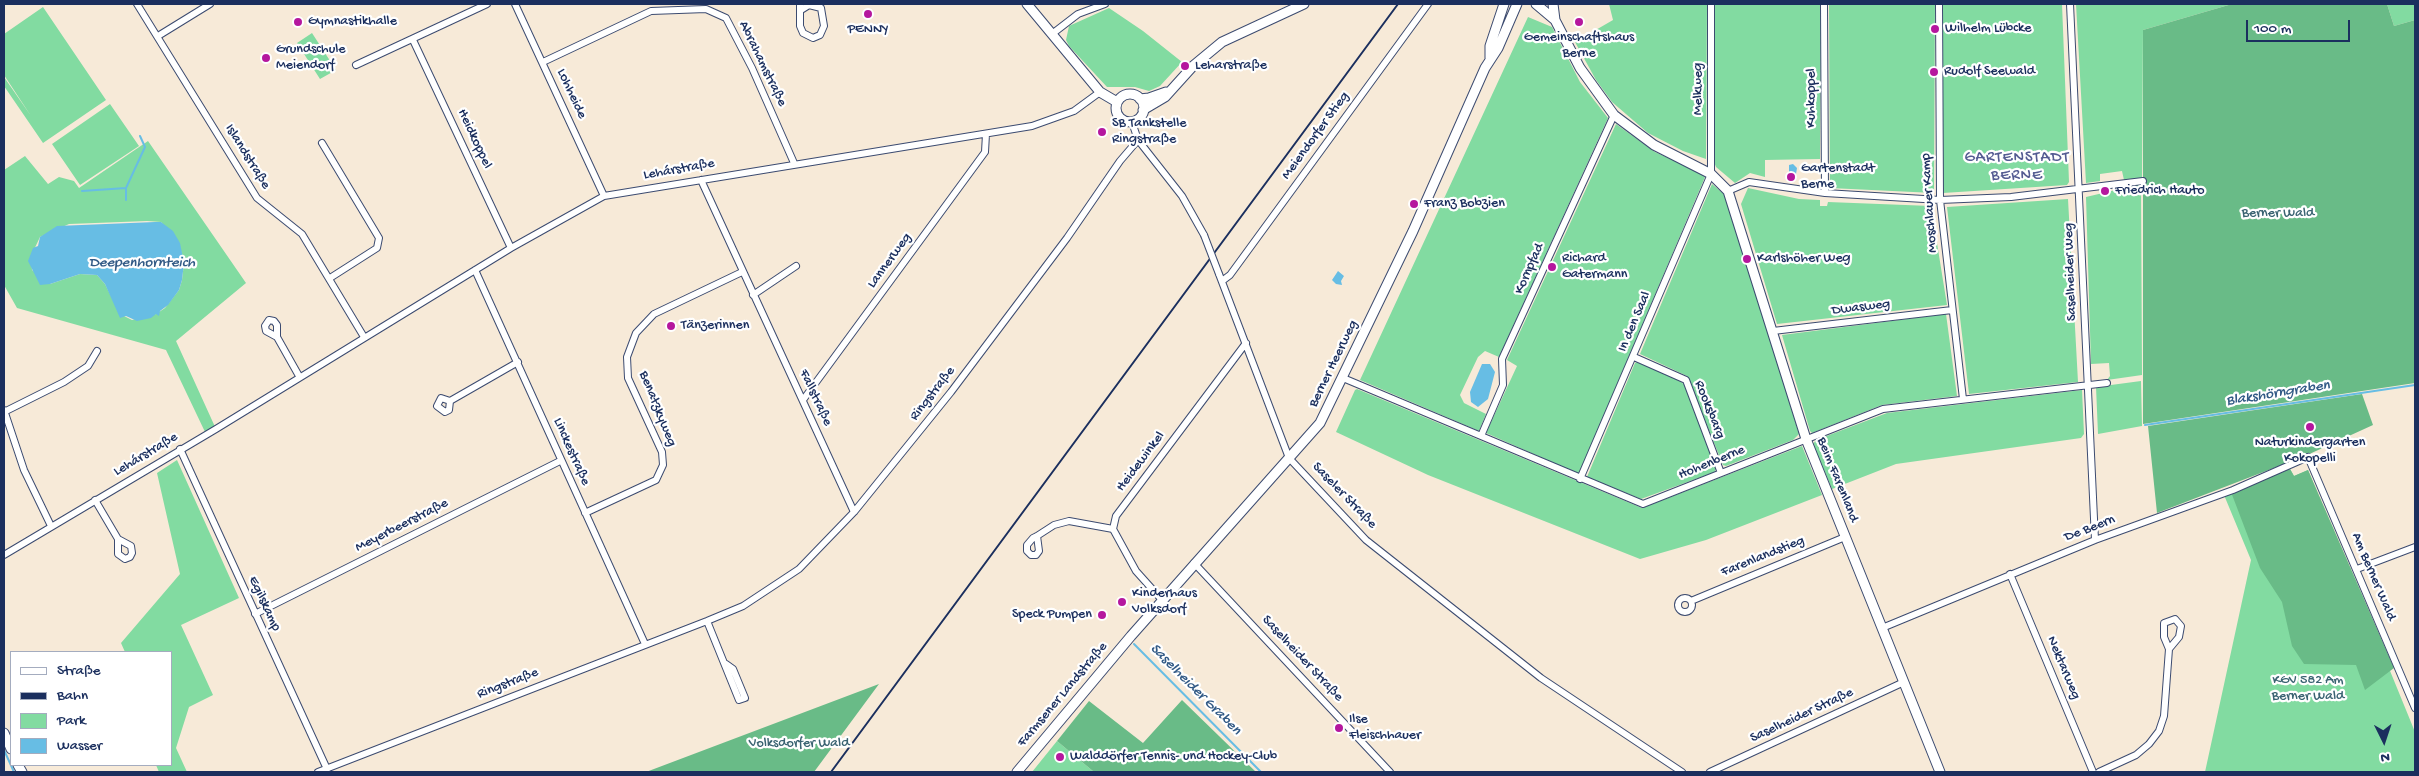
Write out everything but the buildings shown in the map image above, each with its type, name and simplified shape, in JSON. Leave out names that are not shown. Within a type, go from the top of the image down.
[{"type":"street","name":"Islandstraße","points":[[137,4],[257,198],[302,234],[364,337]]},
{"type":"street","points":[[158,36],[210,4]]},
{"type":"street","points":[[356,65],[487,4]]},
{"type":"street","name":"Lohheide","points":[[515,4],[604,196]]},
{"type":"street","points":[[1027,4],[1100,92],[1117,102],[1128,94],[1140,99],[1149,98],[1169,90]]},
{"type":"street","points":[[1052,34],[1078,14],[1105,4]]},
{"type":"street","points":[[1132,122],[1140,117],[1144,110],[1157,104],[1203,57],[1222,42],[1304,4]]},
{"type":"street","name":"Meiendorfer Stieg","points":[[1220,278],[1230,276],[1428,4]]},
{"type":"street","name":"Berner Heerweg","points":[[1490,58],[1490,46],[1504,4]]},
{"type":"street","name":"Berner Heerweg","points":[[1131,636],[1320,423],[1413,232],[1490,58],[1498,48],[1517,4]]},
{"type":"street","points":[[1536,4],[1555,20]]},
{"type":"street","points":[[1553,4],[1555,20],[1589,84],[1614,115],[1654,146],[1711,174],[1728,191],[1749,182],[1825,193],[1940,200],[2012,198],[2143,181]]},
{"type":"street","name":"Melkweg","points":[[1711,4],[1711,174]]},
{"type":"street","name":"Kuhkoppel","points":[[1824,4],[1825,193]]},
{"type":"street","name":"Moschlauer Kamp","points":[[1939,4],[1940,200],[1963,399]]},
{"type":"street","name":"Saselheider Weg","points":[[2070,4],[2095,540]]},
{"type":"street","points":[[809,5],[821,8],[824,26],[820,35],[813,38],[803,33],[800,26],[800,7],[809,5]]},
{"type":"street","name":"Abrahamstraße","points":[[542,62],[651,11],[706,9],[726,18],[752,68],[794,163]]},
{"type":"street","name":"Heidkoppel","points":[[413,40],[511,248]]},
{"type":"street","name":"Lehárstraße","points":[[4,555],[511,248],[604,196],[794,163],[1032,126],[1060,117],[1090,101],[1100,92]]},
{"type":"street","points":[[1140,99],[1144,110]]},
{"type":"street","name":"Saseler Straße","points":[[1117,102],[1116,110],[1119,117],[1125,121],[1132,122],[1138,140],[1182,196],[1204,235],[1289,458],[1366,540],[1541,678],[1682,772]]},
{"type":"street","name":"Kornpfad","points":[[1481,436],[1503,385],[1502,359],[1614,115]]},
{"type":"street","name":"Lannerweg","points":[[803,400],[986,152],[986,134]]},
{"type":"street","name":"Ringstraße","points":[[318,772],[707,621],[748,603],[799,569],[854,512],[951,392],[1067,238],[1121,160],[1138,140]]},
{"type":"street","points":[[322,143],[379,238],[377,248],[330,278]]},
{"type":"street","name":"In den Saal","points":[[1580,479],[1711,174]]},
{"type":"street","name":"Fallstraße","points":[[702,180],[742,272],[854,512]]},
{"type":"street","name":"Beim Farenland","points":[[1728,191],[1806,439],[1940,772]]},
{"type":"street","points":[[753,295],[796,266]]},
{"type":"street","name":"Linckestraße","points":[[475,270],[644,644]]},
{"type":"street","name":"Benatzkyweg","points":[[585,513],[656,480],[663,465],[662,452],[628,378],[627,357],[636,333],[654,314],[742,272]]},
{"type":"street","name":"Dwasweg","points":[[1773,331],[1952,310]]},
{"type":"street","points":[[277,337],[299,376]]},
{"type":"street","name":"Heidewinkel","points":[[1113,529],[1116,516],[1246,343]]},
{"type":"street","points":[[51,526],[24,470],[4,411],[64,382],[88,366],[97,351]]},
{"type":"street","name":"Rooksbarg","points":[[1634,356],[1686,380],[1721,473]]},
{"type":"street","points":[[450,401],[518,362]]},
{"type":"street","name":"Hohenberne","points":[[1343,378],[1643,504],[1883,409],[2107,383]]},
{"type":"street","name":"Egilskamp","points":[[180,449],[327,769]]},
{"type":"street","name":"De Beern","points":[[1882,628],[2095,540],[2233,490],[2308,457]]},
{"type":"street","name":"Am Berner Wald","points":[[2308,457],[2415,708]]},
{"type":"street","name":"Meyerbeerstraße","points":[[255,614],[560,461]]},
{"type":"street","points":[[95,500],[118,539]]},
{"type":"street","points":[[1037,536],[1054,525],[1069,521],[1113,529],[1136,571],[1162,600]]},
{"type":"street","name":"Farenlandstieg","points":[[1691,601],[1845,537]]},
{"type":"street","points":[[2356,569],[2415,547]]},
{"type":"street","name":"Saselheider Straße","points":[[1194,563],[1390,772]]},
{"type":"street","name":"Nektarweg","points":[[2010,574],[2093,772]]},
{"type":"street","points":[[707,621],[726,664],[726,673],[739,700],[745,698],[733,669],[726,664]]},
{"type":"street","name":"Farmsener Landstraße","points":[[1017,772],[1131,636]]},
{"type":"street","points":[[2099,772],[2136,755],[2149,744],[2159,731],[2164,716],[2169,649]]},
{"type":"street","name":"Saselheider Straße","points":[[1710,772],[1904,682]]},
{"type":"street","points":[[4,733],[10,747]]},
{"type":"green space","points":[[1609,4],[1707,4],[1706,159],[1683,151],[1648,133],[1612,102],[1596,80],[1575,42],[1613,20]]},
{"type":"green space","points":[[1715,4],[1821,4],[1820,159],[1765,160],[1765,177],[1750,173],[1735,183],[1716,167],[1714,162]]},
{"type":"green space","points":[[1829,4],[1935,4],[1934,193],[1830,188]]},
{"type":"green space","points":[[1943,4],[2062,4],[2069,182],[2067,185],[1943,193]]},
{"type":"green space","points":[[2076,4],[2232,4],[2143,30],[2142,179],[2124,180],[2122,171],[2100,174],[2100,181],[2086,183]]},
{"type":"green space","name":"Berner Wald","points":[[2232,4],[2387,4],[2394,26],[2415,20],[2415,383],[2143,424],[2143,30]]},
{"type":"green space","points":[[2387,4],[2415,4],[2415,20],[2394,26]]},
{"type":"green space","points":[[43,7],[106,100],[43,143],[4,86],[4,77],[31,116],[4,75],[4,34]]},
{"type":"green space","points":[[1109,8],[1143,31],[1182,62],[1160,86],[1149,91],[1135,87],[1107,87],[1069,46],[1066,40],[1069,26]]},
{"type":"green space","points":[[1528,17],[1552,27],[1580,82],[1608,118],[1499,357],[1485,351],[1478,357],[1460,395],[1464,403],[1486,414],[1479,431],[1360,380]]},
{"type":"green space","points":[[312,33],[336,70],[320,79],[297,43]]},
{"type":"green space","points":[[110,104],[139,146],[80,185],[52,144]]},
{"type":"green space","points":[[1616,124],[1655,152],[1697,171],[1705,177],[1579,474],[1486,433],[1517,366],[1507,360]]},
{"type":"green space","points":[[148,141],[246,283],[176,341],[216,429],[206,434],[166,350],[17,308],[4,285],[4,170],[25,156],[48,184],[59,177],[74,181],[79,188]],"holes":[[[161,222],[179,243],[184,263],[179,290],[165,308],[156,314],[132,320],[120,314],[105,284],[97,275],[80,274],[50,284],[32,270],[31,256],[40,237],[69,224]]]},
{"type":"green space","points":[[1712,184],[1724,194],[1729,205],[1799,434],[1793,440],[1726,466],[1723,465],[1687,376],[1640,354]]},
{"type":"green space","points":[[2141,184],[2142,375],[2107,380],[2110,376],[2109,363],[2091,364],[2086,197]]},
{"type":"green space","points":[[1748,188],[1799,199],[1820,200],[1820,206],[1827,206],[1828,202],[1931,206],[1947,305],[1777,324],[1741,204]]},
{"type":"green space","points":[[2068,199],[2078,382],[1969,394],[1947,207]]},
{"type":"green space","points":[[1946,314],[1957,396],[1882,405],[1812,433],[1810,431],[1782,335]]},
{"type":"green space","points":[[1637,362],[1680,381],[1686,386],[1716,468],[1715,472],[1641,499],[1587,477]]},
{"type":"green space","points":[[2141,381],[2142,426],[2098,434],[2096,387]]},
{"type":"green space","points":[[1357,389],[1642,508],[1802,446],[1822,495],[1706,540],[1640,559],[1428,475],[1336,432]]},
{"type":"green space","points":[[2082,390],[2084,434],[2081,438],[1896,464],[1832,489],[1813,444],[1816,440],[1887,413]]},
{"type":"green space","points":[[2362,394],[2373,425],[2305,456],[2157,513],[2148,426]]},
{"type":"green space","points":[[177,460],[239,598],[181,625],[213,695],[189,707],[176,748],[187,772],[159,772],[156,766],[172,766],[172,651],[125,651],[121,643],[180,574],[157,473]]},
{"type":"green space","name":"KGV 582 Am Berner Wald","points":[[2290,469],[2294,476],[2308,470],[2415,732],[2415,772],[2205,772],[2251,560],[2224,495]]},
{"type":"green space","points":[[2290,469],[2294,476],[2308,470],[2394,668],[2365,690],[2356,665],[2304,664],[2292,646],[2282,602],[2260,568],[2231,492]]},
{"type":"green space","name":"Volksdorfer Wald","points":[[879,684],[814,772],[646,772]]},
{"type":"green space","points":[[1182,700],[1256,772],[1094,772],[1057,741],[1089,701],[1143,743]]},
{"type":"green space","name":"Walddörfer Tennis- und Hockey-Club","points":[[1057,741],[1094,772],[1032,772]]},
{"type":"water","points":[[1793,164],[1797,168],[1796,174],[1792,178],[1789,175],[1789,165]]},
{"type":"water","name":"Deepenhornteich","points":[[161,222],[173,231],[180,243],[184,263],[179,290],[168,305],[160,311],[159,316],[156,314],[151,318],[137,321],[126,316],[120,318],[105,284],[97,275],[80,274],[50,284],[40,285],[28,261],[33,248],[38,246],[40,237],[57,226]]},
{"type":"water","points":[[1338,271],[1344,276],[1341,281],[1342,285],[1336,284],[1332,280]]},
{"type":"water","points":[[1482,364],[1490,364],[1495,372],[1488,399],[1478,407],[1471,402],[1470,392]]},
{"type":"waterway","points":[[126,188],[145,147],[140,136]]},
{"type":"waterway","points":[[82,191],[126,188],[126,200]]},
{"type":"waterway","name":"Blakshörngraben","points":[[2145,425],[2415,385]]},
{"type":"waterway","name":"Saselheider Graben","points":[[1134,644],[1261,772]]},
{"type":"waterway","points":[[4,750],[10,763]]},
{"type":"waterway","points":[[11,766],[14,772]]},
{"type":"railway","points":[[831,772],[1398,4]]},
{"type":"place","name":"PENNY","points":[[868,14]]},
{"type":"place","name":"Gymnastikhalle","points":[[298,22]]},
{"type":"place","name":"Gemeinschaftshaus Berne","points":[[1579,22]]},
{"type":"place","name":"Wilhelm Lübcke","points":[[1935,29]]},
{"type":"place","name":"Grundschule Meiendorf","points":[[266,58]]},
{"type":"place","name":"Leharstraße","points":[[1185,66]]},
{"type":"place","name":"Rudolf Seewald","points":[[1934,72]]},
{"type":"place","name":"SB Tankstelle Ringstraße","points":[[1102,132]]},
{"type":"place","name":"Gartenstadt Berne","points":[[1791,177]]},
{"type":"place","name":"Friedrich Hauto","points":[[2105,191]]},
{"type":"place","name":"Franz Bobzien","points":[[1414,204]]},
{"type":"place","name":"Karlshöher Weg","points":[[1747,259]]},
{"type":"place","name":"Richard Gatermann","points":[[1552,267]]},
{"type":"place","name":"Tänzerinnen","points":[[671,326]]},
{"type":"place","name":"Naturkindergarten Kokopelli","points":[[2310,427]]},
{"type":"place","name":"Kinderhaus Volksdorf","points":[[1122,602]]},
{"type":"place","name":"Speck Pumpen","points":[[1102,615]]},
{"type":"place","name":"Ilse Fleischhauer","points":[[1339,728]]},
{"type":"place","name":"Walddörfer Tennis- und Hockey-Club","points":[[1060,757]]},
{"type":"district","name":"GARTENSTADT BERNE","points":[[2017,168]]}]
